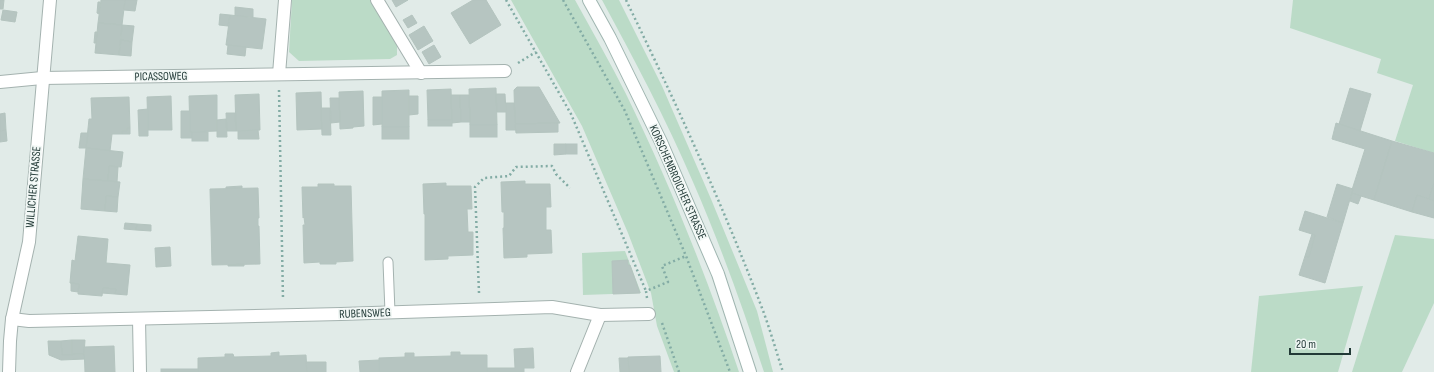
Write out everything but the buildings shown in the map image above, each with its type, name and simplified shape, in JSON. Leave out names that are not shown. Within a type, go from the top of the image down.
[{"type":"street","name":"WILLICHER STRASSE","points":[[9,372],[12,319],[29,242],[42,78],[50,0]]},
{"type":"street","points":[[279,74],[285,0]]},
{"type":"street","points":[[377,0],[421,73]]},
{"type":"street","name":"KORSCHENBROICHER STRASSE","points":[[588,0],[610,38],[662,142],[718,274],[750,372]]},
{"type":"street","name":"PICASSOWEG","points":[[0,82],[42,78],[505,71]]},
{"type":"street","name":"RUBENSWEG","points":[[12,319],[29,321],[139,319],[552,307],[600,315],[649,314]]},
{"type":"street","points":[[577,372],[600,315]]},
{"type":"street","points":[[139,319],[140,372]]},
{"type":"lane","points":[[388,262],[390,312]]},
{"type":"path","points":[[506,0],[571,114],[646,291],[649,314],[660,318],[679,372]]},
{"type":"path","points":[[563,0],[625,111],[686,256],[730,372]]},
{"type":"path","points":[[626,0],[668,85],[717,196],[762,310],[782,372]]},
{"type":"path","points":[[505,71],[536,52]]},
{"type":"path","points":[[279,74],[283,315]]},
{"type":"path","points":[[480,310],[475,187],[484,178],[509,176],[516,167],[552,166],[556,174],[570,188]]},
{"type":"path","points":[[646,291],[668,282],[662,266],[686,256]]},
{"type":"green space","points":[[292,0],[370,0],[397,45],[397,55],[390,59],[299,61],[289,52]]},
{"type":"green space","points":[[511,0],[575,0],[620,82],[673,196],[701,266],[739,372],[674,372],[657,326],[651,293],[628,233],[582,126]]},
{"type":"green space","points":[[602,0],[619,0],[662,86],[757,311],[773,372],[764,372],[731,276],[683,159],[661,112]]},
{"type":"green space","points":[[1293,0],[1434,0],[1434,153],[1395,141],[1413,85],[1377,73],[1381,59],[1290,28]]},
{"type":"green space","points":[[1395,235],[1434,239],[1434,303],[1402,372],[1352,372]]},
{"type":"green space","points":[[625,251],[641,293],[583,295],[582,253]]},
{"type":"green space","points":[[1363,286],[1338,372],[1251,372],[1259,296]]}]
